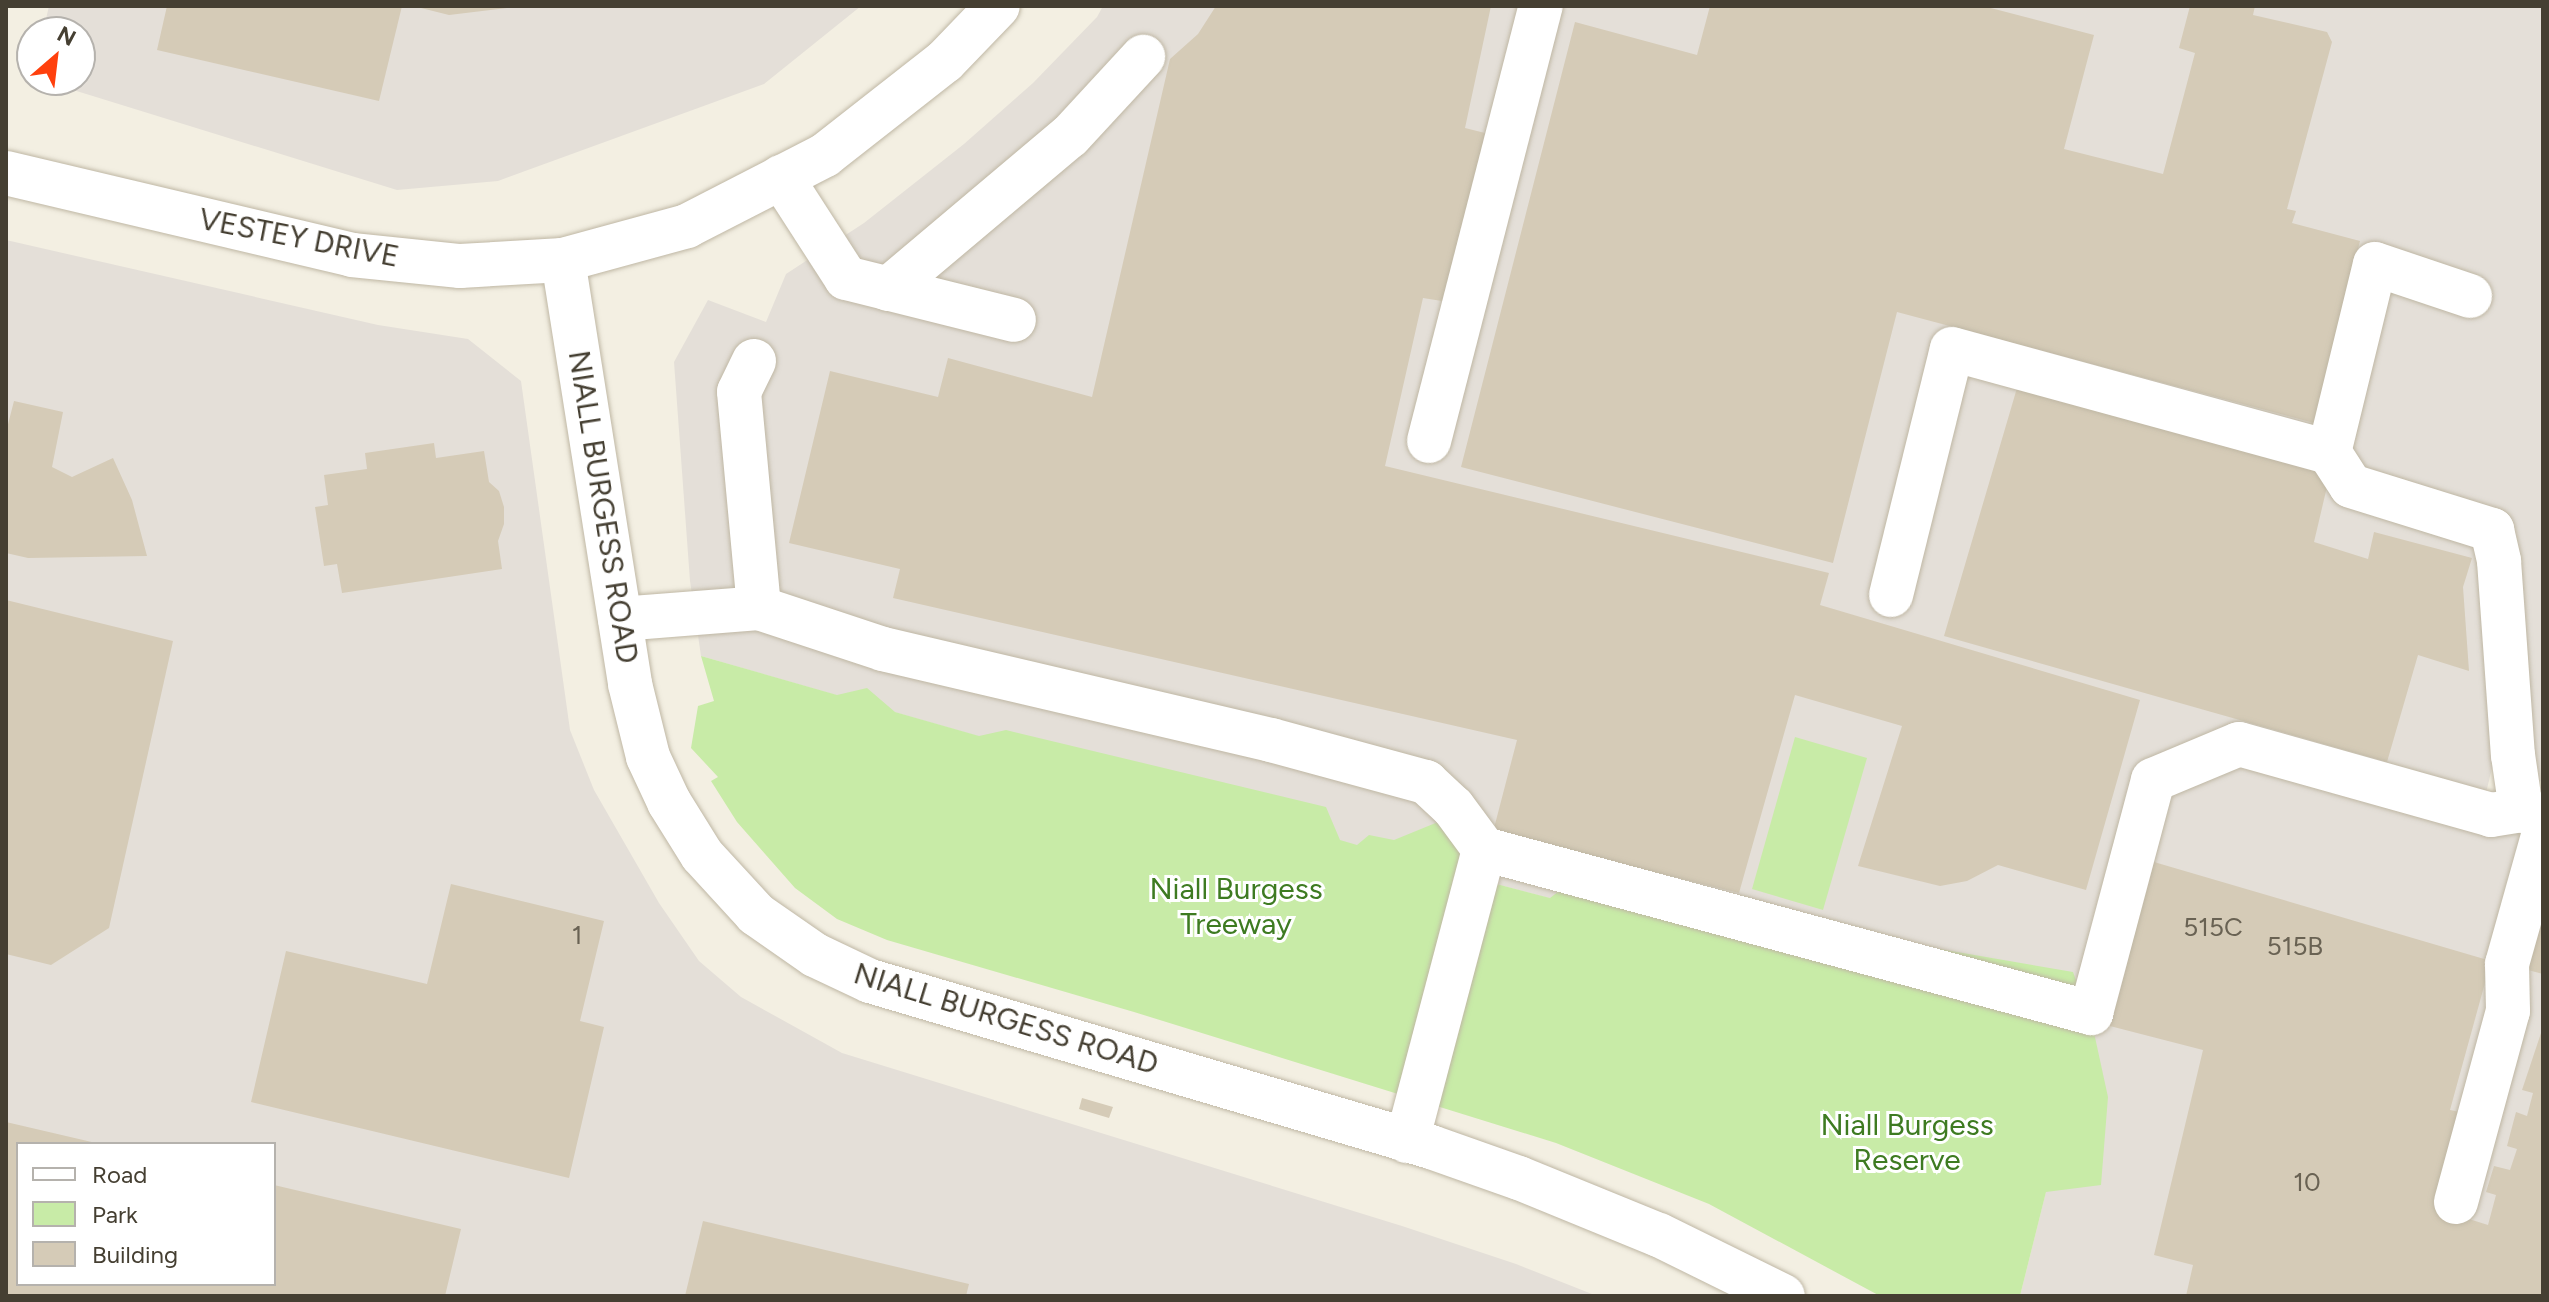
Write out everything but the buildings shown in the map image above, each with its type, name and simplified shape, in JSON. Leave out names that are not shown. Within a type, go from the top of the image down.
[{"type":"street","name":"VESTEY DRIVE","points":[[6,173],[352,255],[460,266],[563,260],[687,226],[825,155],[945,61],[998,6]]},
{"type":"street","points":[[1429,441],[1541,6]]},
{"type":"street","points":[[888,289],[1070,136],[1143,57]]},
{"type":"street","points":[[781,177],[846,278],[1014,320]]},
{"type":"street","name":"NIALL BURGESS ROAD","points":[[563,260],[620,619],[648,757],[669,802],[716,873],[756,914],[793,941],[842,969],[912,995],[1407,1141],[1519,1178],[1623,1219],[1783,1296]]},
{"type":"street","points":[[2329,452],[2375,264],[2470,296]]},
{"type":"street","points":[[1891,595],[1952,349],[2329,452],[2351,486],[2492,530],[2499,561],[2513,755],[2536,821],[2507,964],[2508,1011],[2456,1202]]},
{"type":"street","points":[[754,361],[739,392],[759,608]]},
{"type":"street","points":[[620,619],[759,608],[883,649],[1271,740],[1426,782],[1453,807],[1484,849],[2091,1013],[2153,780],[2239,744],[2491,815],[2536,821]]},
{"type":"street","points":[[1407,1141],[1484,849]]},
{"type":"shaded area","points":[[49,6],[861,6],[764,84],[498,181],[397,190],[93,96],[96,96],[96,16],[47,16]]},
{"type":"shaded area","points":[[1103,6],[2543,6],[2543,782],[2492,768],[2486,793],[2543,835],[2543,1296],[2020,1296],[2084,1039],[1420,864],[701,656],[690,581],[674,362],[708,300],[766,322],[786,274],[864,223],[964,144],[1033,83],[1097,17]]},
{"type":"shaded area","points":[[6,240],[378,325],[468,339],[521,381],[570,730],[594,790],[659,903],[699,961],[741,997],[842,1053],[1402,1226],[1516,1264],[1597,1296],[6,1296]]},
{"type":"green space","name":"Niall Burgess Reserve","points":[[701,656],[837,695],[867,688],[895,712],[979,736],[1006,730],[1326,807],[1340,840],[1357,845],[1369,835],[1394,840],[1438,822],[1466,844],[1462,875],[1550,898],[1567,885],[2073,972],[2093,1028],[2108,1097],[2101,1185],[2046,1192],[2020,1296],[1880,1296],[1709,1204],[1556,1143],[1134,1012],[887,940],[837,919],[795,888],[737,822],[711,781],[718,777],[691,748],[698,706],[714,701]]},
{"type":"green space","points":[[1795,737],[1867,758],[1823,910],[1752,889]]},
{"type":"park label","name":"Niall Burgess Treeway","points":[[1236,906]]}]
